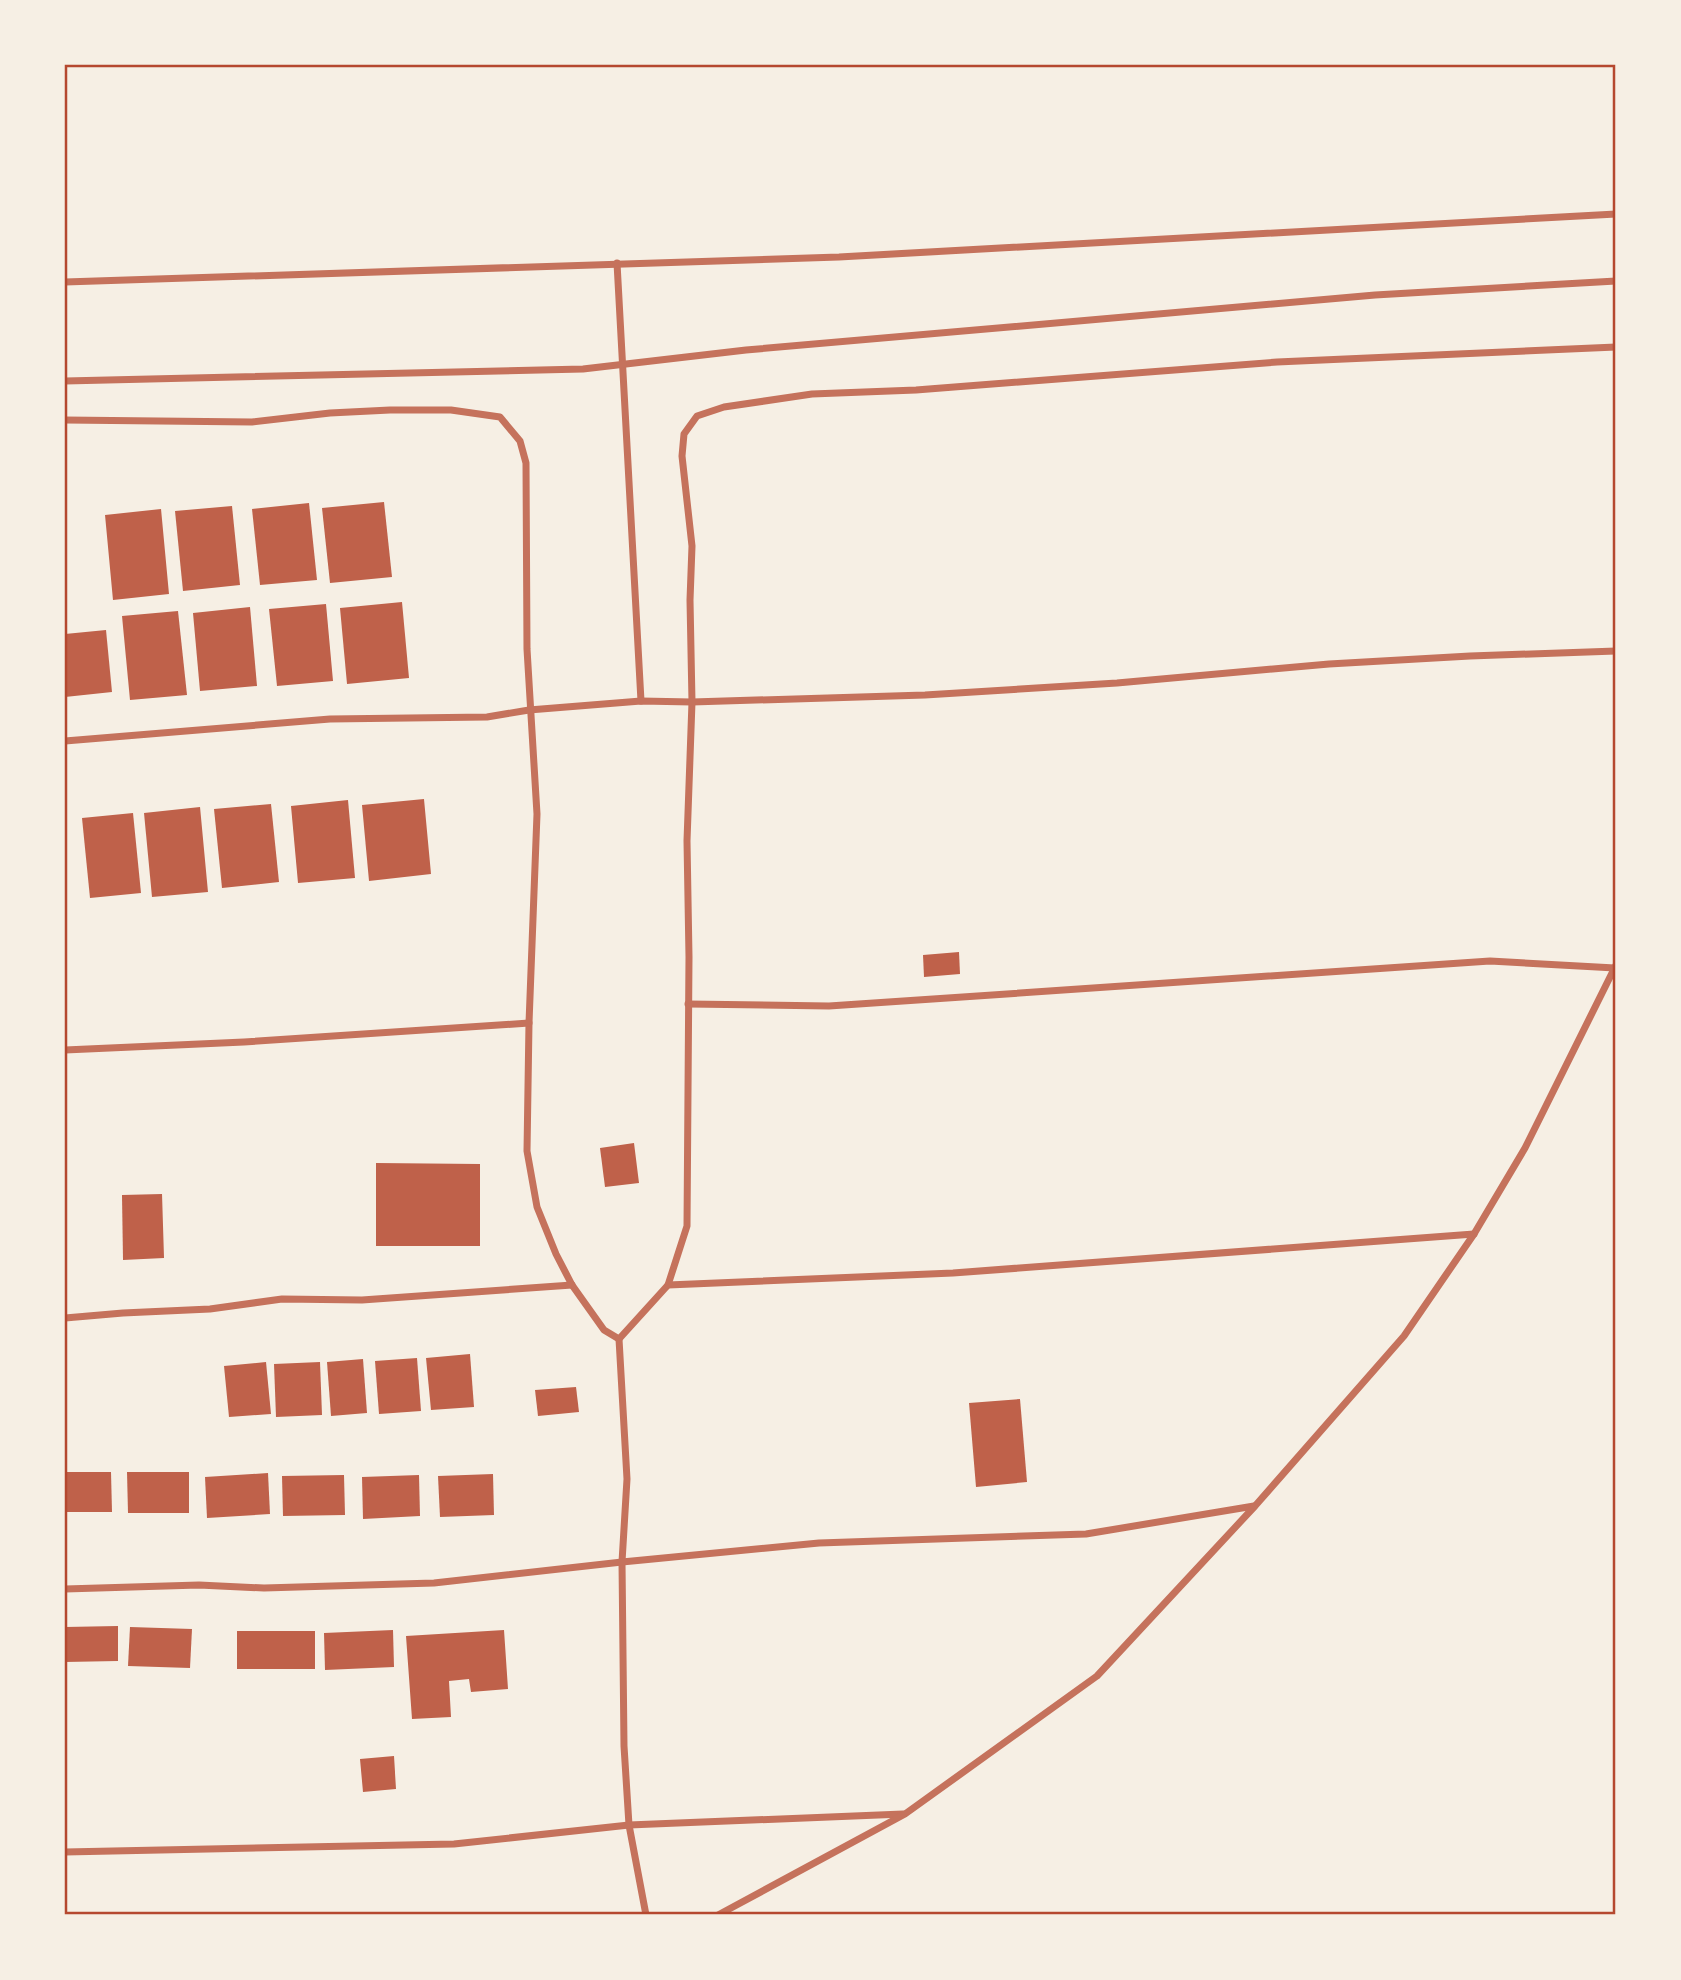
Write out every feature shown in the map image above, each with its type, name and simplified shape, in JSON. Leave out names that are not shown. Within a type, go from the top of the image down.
[{"type":"street","points":[[65,282],[839,257],[1616,214]]},
{"type":"street","points":[[617,264],[641,701]]},
{"type":"street","points":[[65,381],[583,369],[746,350],[1375,295],[1616,281]]},
{"type":"street","points":[[646,1915],[629,1825],[624,1745],[622,1562],[626,1479],[619,1339],[668,1285],[687,1226],[687,841],[692,702],[692,546],[682,456],[684,434],[697,416],[724,407],[812,394],[916,390],[1277,362],[1616,347]]},
{"type":"street","points":[[65,420],[252,422],[330,413],[451,411],[500,417],[520,441],[526,463],[527,649],[537,814],[527,1151],[537,1207],[555,1254],[604,1330],[619,1339]]},
{"type":"street","points":[[65,741],[330,719],[487,717],[529,710],[641,701],[925,695],[1117,683],[1329,664],[1616,651]]},
{"type":"street","points":[[688,1004],[829,1006],[1490,961],[1616,967],[1525,1147],[1474,1234],[1404,1336],[1255,1506],[1097,1676],[905,1814],[719,1915]]},
{"type":"street","points":[[65,1050],[244,1042],[529,1023]]},
{"type":"street","points":[[668,1285],[953,1273],[1474,1234]]},
{"type":"street","points":[[65,1318],[123,1312],[210,1309],[282,1299],[362,1300],[572,1284]]},
{"type":"street","points":[[65,1589],[199,1585],[264,1588],[434,1583],[819,1543],[1086,1534],[1255,1506]]},
{"type":"street","points":[[65,1852],[454,1844],[629,1825],[905,1814]]},
{"type":"building","points":[[384,502],[392,577],[330,583],[322,508]]},
{"type":"building","points":[[309,503],[317,580],[260,585],[252,509]]},
{"type":"building","points":[[232,506],[240,585],[183,591],[175,511]]},
{"type":"building","points":[[161,509],[169,594],[113,600],[105,515]]},
{"type":"building","points":[[402,602],[409,678],[347,684],[340,608]]},
{"type":"building","points":[[326,604],[333,681],[277,686],[269,609]]},
{"type":"building","points":[[250,607],[257,686],[200,691],[193,613]]},
{"type":"building","points":[[178,611],[187,695],[130,700],[122,616]]},
{"type":"building","points":[[106,630],[112,692],[65,697],[65,634]]},
{"type":"building","points":[[424,799],[431,874],[369,881],[362,805]]},
{"type":"building","points":[[348,800],[355,878],[298,883],[291,806]]},
{"type":"building","points":[[271,804],[279,882],[222,888],[214,809]]},
{"type":"building","points":[[200,807],[208,892],[152,897],[144,813]]},
{"type":"building","points":[[133,813],[141,893],[90,898],[82,818]]},
{"type":"building","points":[[959,952],[960,974],[924,977],[923,955]]},
{"type":"building","points":[[634,1143],[639,1183],[605,1187],[600,1148]]},
{"type":"building","points":[[376,1163],[480,1164],[480,1246],[376,1246]]},
{"type":"building","points":[[162,1194],[164,1258],[123,1260],[122,1195]]},
{"type":"building","points":[[470,1354],[474,1407],[431,1410],[426,1358]]},
{"type":"building","points":[[417,1358],[421,1411],[379,1414],[375,1361]]},
{"type":"building","points":[[363,1359],[367,1413],[331,1416],[327,1362]]},
{"type":"building","points":[[266,1362],[271,1414],[229,1417],[224,1366]]},
{"type":"building","points":[[320,1362],[322,1415],[276,1417],[274,1364]]},
{"type":"building","points":[[576,1387],[579,1412],[538,1416],[535,1390]]},
{"type":"building","points":[[1020,1399],[1027,1482],[976,1487],[969,1403]]},
{"type":"building","points":[[65,1472],[111,1472],[112,1512],[65,1512]]},
{"type":"building","points":[[127,1472],[189,1472],[189,1513],[128,1513]]},
{"type":"building","points":[[268,1473],[270,1514],[207,1518],[205,1477]]},
{"type":"building","points":[[493,1474],[494,1515],[440,1517],[438,1476]]},
{"type":"building","points":[[344,1475],[345,1515],[283,1516],[282,1476]]},
{"type":"building","points":[[419,1475],[420,1516],[363,1519],[362,1477]]},
{"type":"building","points":[[118,1626],[118,1661],[65,1662],[65,1627]]},
{"type":"building","points":[[130,1627],[192,1629],[190,1668],[128,1666]]},
{"type":"building","points":[[393,1630],[394,1667],[325,1670],[324,1633]]},
{"type":"building","points":[[504,1630],[508,1689],[471,1692],[469,1679],[449,1681],[451,1717],[412,1719],[406,1636]]},
{"type":"building","points":[[237,1631],[315,1631],[315,1669],[237,1669]]},
{"type":"building","points":[[394,1756],[396,1789],[363,1792],[360,1759]]}]
